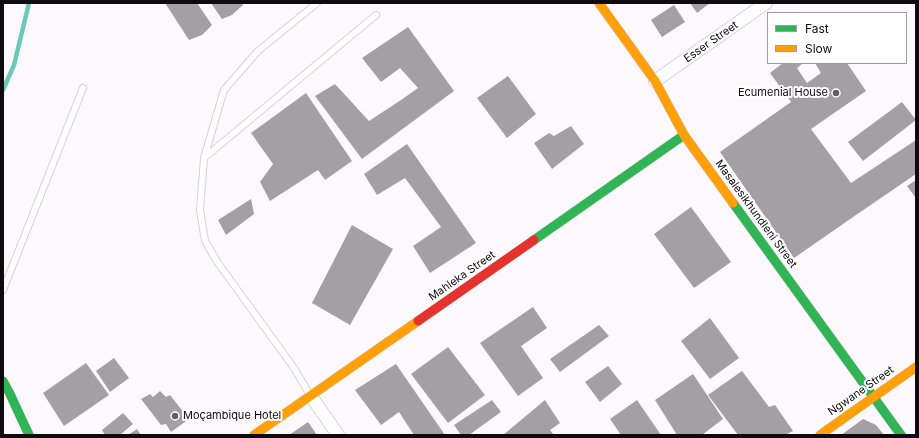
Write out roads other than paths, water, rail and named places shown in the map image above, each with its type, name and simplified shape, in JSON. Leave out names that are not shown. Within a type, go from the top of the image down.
[{"type":"street","name":"Masalesikhundleni Street","points":[[599,3],[655,81],[684,135],[901,435]]},
{"type":"street","name":"Esser Street","points":[[655,81],[766,3]]},
{"type":"street","name":"Mahleka Street","points":[[254,435],[684,135]]},
{"type":"street","name":"Ngwane Street","points":[[820,435],[916,367]]},
{"type":"street","points":[[3,381],[6,394],[29,435]]},
{"type":"street","points":[[311,396],[338,435]]},
{"type":"lane","points":[[311,396],[294,368],[218,263],[205,241],[200,210],[204,158],[224,90],[258,51],[317,3]]},
{"type":"lane","points":[[204,158],[376,16]]},
{"type":"lane","points":[[3,290],[83,88]]},
{"type":"waterway","points":[[3,90],[14,65],[29,3]]},
{"type":"place","name":"Ecumenial House","points":[[836,93]]},
{"type":"place","name":"Moçambique Hotel","points":[[175,416]]}]
